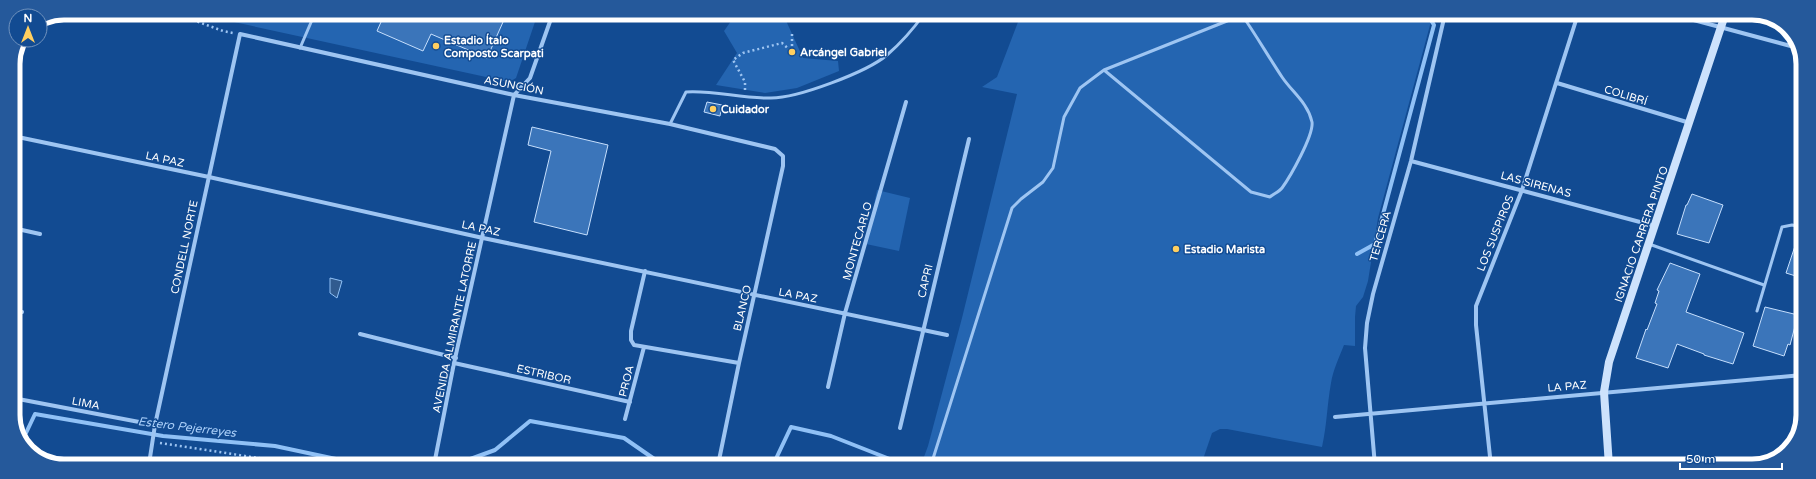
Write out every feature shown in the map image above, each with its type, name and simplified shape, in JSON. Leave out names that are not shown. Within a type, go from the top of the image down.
[{"type":"street","points":[[514,95],[530,78],[551,20]]},
{"type":"street","name":"TERCERA","points":[[1374,459],[1365,348],[1367,323],[1373,294],[1411,160],[1444,20]]},
{"type":"street","name":"LOS SUSPIROS","points":[[1490,459],[1476,325],[1476,306],[1522,190],[1576,20]]},
{"type":"street","points":[[1693,20],[1793,47]]},
{"type":"street","name":"IGNACIO CARRERA PINTO","points":[[1609,459],[1604,392],[1609,362],[1656,226],[1723,20]]},
{"type":"street","name":"ASUNCIÓN","points":[[240,34],[514,95],[670,124],[775,149],[783,156]]},
{"type":"street","name":"CONDELL NORTE","points":[[150,459],[154,442],[155,427],[240,34]]},
{"type":"street","name":"COLIBRÍ","points":[[1557,83],[1690,123]]},
{"type":"street","name":"AVENIDA ALMIRANTE LATORRE","points":[[435,459],[454,363],[514,95]]},
{"type":"street","name":"MONTECARLO","points":[[828,387],[846,313],[906,102]]},
{"type":"street","name":"LA PAZ","points":[[20,137],[209,177],[483,238],[646,271],[755,296],[846,313],[947,335]]},
{"type":"street","name":"CAPRI","points":[[900,428],[969,139]]},
{"type":"street","name":"BLANCO","points":[[719,459],[783,166],[783,156]]},
{"type":"street","name":"LAS SIRENAS","points":[[1411,160],[1656,226]]},
{"type":"street","points":[[20,230],[40,234]]},
{"type":"street","points":[[646,271],[631,331],[631,340],[634,345],[739,363]]},
{"type":"street","points":[[360,334],[456,358]]},
{"type":"street","name":"PROA","points":[[625,419],[644,347]]},
{"type":"street","name":"ESTRIBOR","points":[[454,363],[630,402]]},
{"type":"street","name":"LA PAZ","points":[[1335,417],[1796,374]]},
{"type":"street","name":"LIMA","points":[[20,399],[155,427]]},
{"type":"lane","points":[[300,48],[312,20]]},
{"type":"lane","points":[[670,124],[686,92],[699,91],[745,97],[772,98],[799,94],[834,82],[886,56],[920,20]]},
{"type":"lane","points":[[933,459],[1012,208],[1043,182],[1053,168],[1064,117],[1080,88],[1104,70],[1227,20]]},
{"type":"lane","points":[[1104,70],[1251,192],[1270,197],[1281,189],[1298,161],[1308,139],[1312,124],[1308,110],[1282,78],[1260,40],[1246,20]]},
{"type":"lane","points":[[1757,311],[1782,227],[1796,226]]},
{"type":"lane","points":[[1649,244],[1764,285]]},
{"type":"path","points":[[193,20],[223,31],[240,34]]},
{"type":"path","points":[[745,97],[745,82],[733,60],[743,53],[782,43],[792,52],[792,34]]},
{"type":"path","points":[[154,442],[266,459]]},
{"type":"shaded area","name":"Estadio Ítalo Composto Scarpati","points":[[225,20],[536,20],[516,78],[509,82]]},
{"type":"shaded area","points":[[732,20],[786,20],[803,58],[838,61],[839,71],[797,88],[765,93],[716,85],[737,53],[724,31]]},
{"type":"shaded area","name":"Estadio Marista","points":[[1019,20],[1431,20],[1378,218],[1368,281],[1363,297],[1356,306],[1355,346],[1344,345],[1332,378],[1322,447],[1227,429],[1220,429],[1212,433],[1203,459],[923,459],[962,318],[1017,94],[982,87],[997,77]]},
{"type":"shaded area","points":[[877,190],[910,198],[899,251],[866,244]]},
{"type":"shaded area","points":[[330,278],[342,281],[337,298],[330,293]]},
{"type":"building","points":[[382,20],[504,20],[487,58],[431,34],[423,51],[377,31]]},
{"type":"building","name":"Cuidador","points":[[707,102],[722,105],[720,116],[704,112]]},
{"type":"building","points":[[532,127],[608,145],[587,235],[534,222],[551,151],[528,145]]},
{"type":"building","points":[[1692,194],[1723,205],[1709,243],[1677,234],[1686,205]]},
{"type":"building","points":[[1796,243],[1796,276],[1786,273]]},
{"type":"building","points":[[1670,263],[1700,274],[1686,312],[1744,333],[1733,364],[1704,355],[1677,344],[1668,368],[1636,358],[1657,304],[1655,303],[1659,291],[1657,290]]},
{"type":"building","points":[[1765,307],[1796,315],[1796,322],[1790,345],[1788,344],[1784,356],[1753,346]]},
{"type":"waterway","points":[[1357,254],[1375,244],[1434,25],[1431,20]]},
{"type":"waterway","name":"Estero Pejerreyes","points":[[24,433],[26,433],[35,414],[163,436],[275,446],[336,459]]},
{"type":"waterway","name":"Estero Pejerreyes","points":[[470,459],[495,450],[530,421],[624,438],[654,459]]},
{"type":"waterway","name":"Estero Pejerreyes","points":[[776,459],[791,427],[831,436],[890,459]]},
{"type":"place","name":"Estadio Ítalo Composto Scarpati","points":[[436,46]]},
{"type":"place","name":"Arcángel Gabriel","points":[[792,52]]},
{"type":"place","name":"Cuidador","points":[[713,109]]},
{"type":"place","name":"Estadio Marista","points":[[1176,249]]}]
